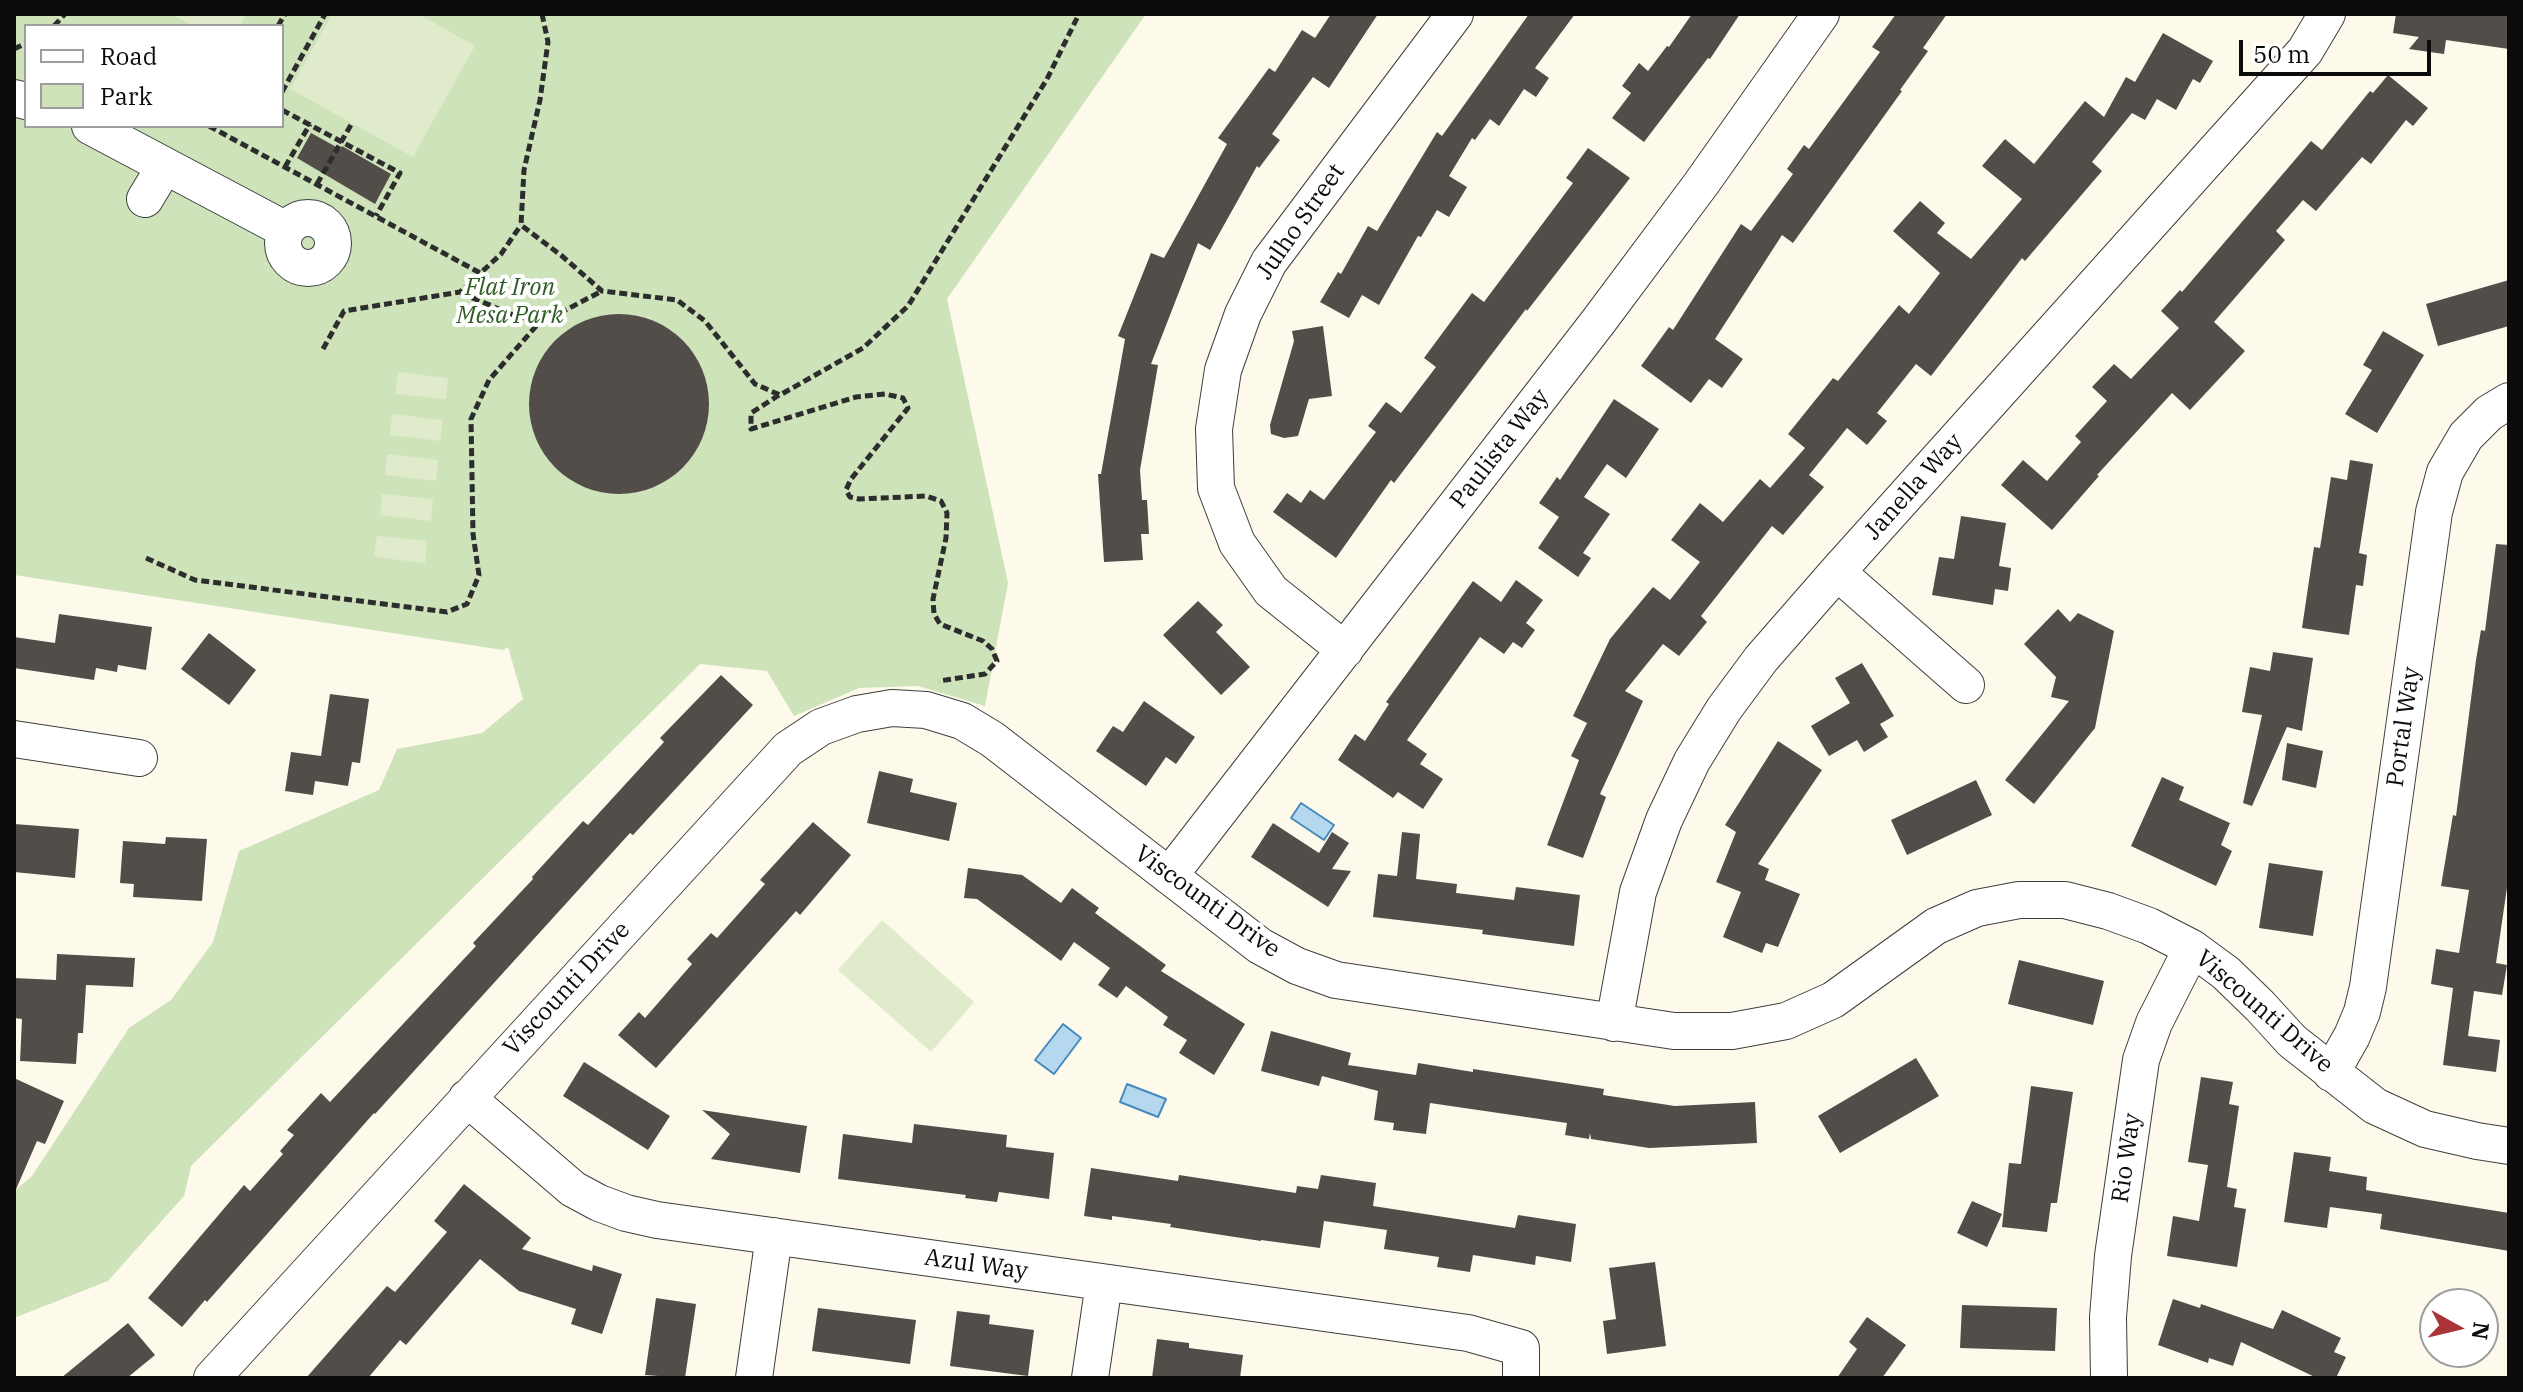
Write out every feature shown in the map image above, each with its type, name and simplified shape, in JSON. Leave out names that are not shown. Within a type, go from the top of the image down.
[{"type":"street","name":"Julho Street","points":[[1345,650],[1271,591],[1237,543],[1216,488],[1214,429],[1223,370],[1243,314],[1269,262],[1455,14]]},
{"type":"street","name":"Paulista Way","points":[[1169,876],[1598,322],[1701,184],[1821,14]]},
{"type":"street","name":"Janella Way","points":[[1614,1023],[1638,892],[1664,820],[1692,761],[1724,709],[1761,659],[1837,572],[2305,51],[2327,14]]},
{"type":"street","points":[[94,128],[286,230]]},
{"type":"street","points":[[145,199],[165,166]]},
{"type":"street","name":"Portal Way","points":[[2331,1073],[2352,1036],[2368,987],[2434,512],[2445,472],[2466,436],[2489,413],[2509,401]]},
{"type":"street","points":[[1837,572],[1966,685]]},
{"type":"street","name":"Viscounti Drive","points":[[212,1378],[788,749],[821,727],[857,714],[892,708],[926,710],[962,721],[992,739],[1260,946],[1297,966],[1336,980],[1674,1031],[1732,1031],[1786,1021],[1833,1000],[1936,926],[1977,908],[2019,900],[2065,900],[2149,926],[2192,948],[2226,973],[2292,1041],[2375,1106],[2425,1129],[2509,1146]]},
{"type":"street","points":[[14,739],[139,758]]},
{"type":"street","name":"Rio Way","points":[[2109,1378],[2108,1317],[2113,1256],[2141,1060],[2154,1023],[2192,948]]},
{"type":"street","name":"Azul Way","points":[[467,1098],[573,1189],[599,1203],[657,1220],[1468,1333],[1521,1363]]},
{"type":"street","points":[[754,1378],[774,1236]]},
{"type":"street","points":[[1090,1378],[1104,1283]]},
{"type":"path","points":[[284,88],[325,14]]},
{"type":"path","points":[[323,349],[344,311],[460,292],[501,254],[521,225],[524,170],[540,100],[548,42],[542,14]]},
{"type":"path","points":[[926,710],[938,681],[985,674],[997,661],[992,649],[983,641],[940,624],[934,614],[933,599],[947,513],[941,501],[926,496],[859,499],[850,497],[846,490],[851,479],[908,408],[903,398],[885,394],[856,397],[751,429],[751,413],[863,348],[908,306],[1047,79],[1079,14]]},
{"type":"path","points":[[284,111],[400,173],[376,216]]},
{"type":"path","points":[[317,184],[352,123]]},
{"type":"path","points":[[285,167],[310,124]]},
{"type":"path","points":[[219,128],[482,274]]},
{"type":"path","points":[[521,225],[602,291],[677,300],[705,321],[755,384],[780,395]]},
{"type":"path","points":[[146,558],[195,580],[447,612],[467,604],[479,575],[473,534],[471,419],[489,380],[537,325],[602,291]]},
{"type":"path","points":[[460,292],[537,325]]},
{"type":"green space","name":"Flat Iron Mesa Park","points":[[14,14],[1146,14],[947,299],[1008,583],[985,706],[918,686],[859,688],[794,716],[767,671],[700,664],[191,1166],[184,1196],[108,1281],[14,1318],[14,1191],[32,1176],[129,1028],[171,1000],[213,942],[239,851],[379,790],[397,749],[482,733],[523,699],[508,647],[503,650],[14,575]]},
{"type":"green space","points":[[171,14],[246,14],[241,24],[189,24]]},
{"type":"green space","points":[[332,14],[419,14],[475,46],[413,157],[290,89]]},
{"type":"green space","points":[[398,372],[448,378],[446,399],[395,394]]},
{"type":"green space","points":[[392,414],[443,420],[440,441],[390,435]]},
{"type":"green space","points":[[387,454],[438,460],[436,481],[385,475]]},
{"type":"green space","points":[[382,494],[433,499],[431,521],[380,515]]},
{"type":"green space","points":[[377,536],[427,541],[425,563],[374,557]]},
{"type":"green space","points":[[882,920],[974,1002],[931,1052],[838,970]]},
{"type":"water","points":[[1301,803],[1334,825],[1324,840],[1291,818]]},
{"type":"water","points":[[1063,1024],[1081,1038],[1054,1074],[1035,1060]]},
{"type":"water","points":[[1127,1084],[1166,1099],[1158,1117],[1120,1102]]},
{"type":"building","points":[[1331,14],[1378,14],[1329,88],[1313,77],[1272,134],[1280,140],[1259,168],[1257,166],[1210,250],[1198,243],[1151,364],[1158,365],[1140,470],[1142,500],[1147,500],[1149,534],[1141,534],[1143,560],[1104,562],[1098,474],[1101,474],[1125,339],[1118,336],[1151,253],[1164,258],[1227,144],[1218,138],[1269,68],[1275,72],[1302,30],[1315,38]]},
{"type":"building","points":[[1529,14],[1575,14],[1535,68],[1549,78],[1536,97],[1524,89],[1499,126],[1490,119],[1475,140],[1472,138],[1449,176],[1467,187],[1449,217],[1437,210],[1421,237],[1418,236],[1379,305],[1362,295],[1349,318],[1320,302],[1338,272],[1341,274],[1368,226],[1377,231],[1437,132],[1442,136]]},
{"type":"building","points":[[1692,14],[1740,14],[1710,59],[1644,142],[1612,118],[1631,93],[1622,86],[1639,63],[1648,71]]},
{"type":"building","points":[[1896,14],[1947,14],[1923,48],[1928,51],[1902,91],[1793,243],[1782,235],[1715,339],[1743,359],[1722,388],[1709,379],[1691,403],[1641,366],[1669,327],[1673,330],[1741,224],[1751,231],[1793,174],[1787,169],[1804,145],[1809,149],[1880,52],[1872,47]]},
{"type":"building","points":[[2396,14],[2509,14],[2509,49],[2446,40],[2444,54],[2409,49],[2419,37],[2393,33]]},
{"type":"building","points":[[2163,33],[2213,61],[2200,83],[2193,79],[2176,110],[2157,99],[2145,120],[2132,113],[2092,162],[2102,171],[2025,261],[2022,258],[1931,376],[1916,364],[1877,413],[1887,421],[1867,445],[1847,428],[1809,475],[1824,487],[1783,535],[1772,526],[1701,616],[1707,622],[1679,656],[1663,644],[1625,691],[1643,701],[1600,794],[1606,797],[1583,858],[1547,845],[1579,760],[1571,756],[1587,723],[1573,716],[1610,639],[1653,587],[1670,600],[1700,562],[1671,540],[1700,503],[1723,522],[1760,479],[1770,488],[1805,448],[1788,434],[1833,378],[1838,381],[1899,305],[1909,314],[1940,273],[1893,231],[1920,201],[1945,223],[1937,233],[1971,259],[2022,199],[1982,166],[2005,139],[2034,164],[2085,101],[2104,117],[2126,77],[2135,82]]},
{"type":"building","points":[[2388,75],[2428,108],[2413,126],[2406,120],[2371,164],[2362,157],[2316,211],[2303,200],[2276,231],[2285,240],[2214,322],[2245,351],[2190,410],[2172,393],[2052,530],[2001,485],[2023,460],[2047,481],[2081,442],[2075,436],[2107,401],[2092,387],[2114,364],[2131,379],[2179,328],[2161,311],[2180,290],[2182,292],[2311,141],[2322,150],[2370,91],[2373,93]]},
{"type":"building","points":[[311,133],[340,149],[342,146],[391,174],[375,204],[297,158]]},
{"type":"building","points":[[1588,148],[1630,178],[1394,483],[1391,480],[1336,558],[1273,512],[1287,493],[1301,503],[1310,490],[1324,500],[1376,432],[1368,426],[1386,402],[1401,413],[1436,367],[1424,358],[1472,293],[1484,302],[1573,183],[1566,178]]},
{"type":"building","points":[[2509,280],[2509,326],[2438,346],[2426,304]]},
{"type":"building","points":[[619,314],[653,321],[683,340],[702,370],[709,404],[702,438],[683,468],[653,487],[619,494],[585,487],[555,468],[536,438],[529,404],[536,370],[555,340],[585,321]]},
{"type":"building","points":[[1323,326],[1332,396],[1309,399],[1298,436],[1284,438],[1271,434],[1270,425],[1294,341],[1292,331]]},
{"type":"building","points":[[2383,331],[2424,355],[2377,433],[2345,414],[2372,370],[2363,365]]},
{"type":"building","points":[[1614,399],[1659,429],[1626,478],[1607,464],[1584,497],[1610,514],[1583,553],[1591,558],[1578,577],[1538,548],[1559,517],[1539,503],[1557,477],[1560,480]]},
{"type":"building","points":[[2350,460],[2373,464],[2359,553],[2367,555],[2363,586],[2356,585],[2349,635],[2302,628],[2314,547],[2320,548],[2331,477],[2347,480]]},
{"type":"building","points":[[1961,516],[2006,523],[1999,566],[2011,568],[2008,591],[1995,589],[1993,605],[1932,595],[1939,557],[1954,559]]},
{"type":"building","points":[[2496,544],[2509,545],[2509,874],[2496,963],[2507,965],[2502,995],[2474,991],[2468,1036],[2500,1040],[2496,1072],[2443,1065],[2453,988],[2431,984],[2436,949],[2459,953],[2469,890],[2441,886],[2453,815],[2456,816],[2476,660],[2481,630],[2485,631]]},
{"type":"building","points":[[1516,580],[1543,600],[1526,623],[1535,630],[1522,648],[1513,642],[1504,654],[1480,637],[1407,740],[1427,754],[1420,764],[1443,779],[1423,809],[1398,792],[1393,798],[1338,760],[1355,734],[1365,741],[1389,704],[1386,702],[1473,581],[1501,602]]},
{"type":"building","points":[[1198,601],[1223,625],[1216,632],[1250,667],[1221,695],[1163,635]]},
{"type":"building","points":[[2058,609],[2070,622],[2078,613],[2114,631],[2095,728],[2034,804],[2005,780],[2069,701],[2051,697],[2056,677],[2024,644]]},
{"type":"building","points":[[59,614],[152,627],[146,670],[118,665],[117,672],[96,668],[94,680],[14,668],[14,637],[55,643]]},
{"type":"building","points":[[209,633],[256,670],[229,705],[181,669]]},
{"type":"building","points":[[2273,652],[2313,658],[2302,731],[2287,727],[2252,806],[2243,803],[2262,715],[2242,712],[2250,667],[2270,671]]},
{"type":"building","points":[[1862,663],[1894,716],[1880,724],[1888,737],[1864,752],[1857,740],[1829,756],[1811,726],[1850,703],[1835,678]]},
{"type":"building","points":[[721,675],[753,705],[633,835],[630,833],[374,1113],[207,1302],[205,1300],[182,1327],[148,1298],[244,1185],[250,1191],[283,1154],[280,1151],[294,1135],[287,1130],[321,1093],[330,1102],[476,946],[473,943],[583,821],[588,825],[664,742],[660,738]]},
{"type":"building","points":[[330,694],[369,699],[360,763],[352,762],[348,786],[315,781],[313,795],[285,791],[291,752],[321,756]]},
{"type":"building","points":[[1144,701],[1195,737],[1176,764],[1166,757],[1146,786],[1096,751],[1113,726],[1123,732]]},
{"type":"building","points":[[1778,741],[1822,770],[1758,864],[1769,869],[1765,880],[1800,894],[1778,947],[1766,943],[1762,953],[1723,937],[1741,892],[1716,882],[1736,832],[1725,825]]},
{"type":"building","points":[[2287,743],[2323,751],[2316,788],[2282,780]]},
{"type":"building","points":[[879,771],[913,779],[910,792],[957,803],[949,841],[867,823]]},
{"type":"building","points":[[2162,777],[2184,787],[2179,800],[2230,823],[2221,845],[2232,851],[2216,886],[2131,846]]},
{"type":"building","points":[[1976,780],[1992,815],[1907,855],[1891,820]]},
{"type":"building","points":[[813,822],[851,855],[800,915],[796,911],[656,1068],[618,1035],[639,1012],[645,1018],[692,964],[687,959],[711,933],[717,938],[765,884],[760,880]]},
{"type":"building","points":[[1273,823],[1319,853],[1332,832],[1349,843],[1332,869],[1351,871],[1328,907],[1251,857]]},
{"type":"building","points":[[14,824],[79,829],[75,878],[14,872]]},
{"type":"building","points":[[1402,832],[1420,834],[1416,879],[1457,884],[1456,893],[1514,900],[1516,887],[1580,895],[1574,946],[1482,934],[1483,930],[1373,917],[1378,874],[1397,876]]},
{"type":"building","points":[[166,837],[207,839],[202,901],[133,897],[134,884],[120,883],[123,841],[165,844]]},
{"type":"building","points":[[2269,863],[2323,871],[2313,936],[2259,928]]},
{"type":"building","points":[[968,868],[1022,875],[1061,903],[1072,888],[1099,908],[1095,913],[1166,965],[1161,971],[1245,1024],[1214,1075],[1179,1053],[1187,1040],[1163,1025],[1168,1017],[1126,986],[1117,998],[1098,985],[1110,968],[1074,942],[1061,961],[977,899],[964,898]]},
{"type":"building","points":[[57,954],[135,958],[133,987],[86,985],[83,1033],[78,1033],[76,1064],[20,1061],[22,1019],[14,1018],[14,978],[56,980]]},
{"type":"building","points":[[2019,960],[2104,981],[2093,1025],[2008,1004]]},
{"type":"building","points":[[1271,1031],[1351,1053],[1348,1065],[1416,1075],[1418,1063],[1604,1089],[1603,1095],[1675,1106],[1755,1102],[1757,1143],[1649,1148],[1591,1139],[1590,1133],[1589,1139],[1565,1135],[1567,1123],[1430,1103],[1426,1134],[1393,1130],[1394,1123],[1374,1120],[1378,1091],[1322,1076],[1319,1086],[1261,1071]]},
{"type":"building","points":[[1916,1058],[1939,1096],[1840,1153],[1818,1116]]},
{"type":"building","points":[[584,1062],[670,1116],[648,1150],[563,1096]]},
{"type":"building","points":[[2201,1077],[2233,1082],[2229,1104],[2239,1106],[2227,1187],[2237,1189],[2234,1207],[2246,1209],[2237,1267],[2167,1256],[2173,1216],[2199,1221],[2208,1165],[2188,1162]]},
{"type":"building","points":[[14,1078],[64,1101],[45,1144],[37,1141],[14,1194]]},
{"type":"building","points":[[2031,1086],[2073,1092],[2057,1203],[2051,1203],[2047,1232],[2002,1227],[2009,1163],[2021,1164]]},
{"type":"building","points":[[702,1110],[807,1126],[800,1173],[711,1159],[730,1134]]},
{"type":"building","points":[[914,1124],[1007,1135],[1006,1147],[1054,1153],[1049,1199],[999,1192],[997,1202],[965,1198],[966,1195],[838,1179],[843,1134],[912,1143]]},
{"type":"building","points":[[2294,1152],[2331,1157],[2329,1171],[2367,1177],[2366,1190],[2509,1213],[2509,1251],[2380,1229],[2382,1214],[2330,1207],[2327,1228],[2284,1222]]},
{"type":"building","points":[[1091,1168],[1178,1181],[1179,1175],[1296,1193],[1297,1186],[1318,1189],[1321,1175],[1376,1183],[1373,1206],[1515,1228],[1518,1215],[1576,1224],[1571,1262],[1536,1256],[1535,1265],[1473,1255],[1470,1272],[1437,1267],[1439,1257],[1384,1249],[1387,1230],[1324,1221],[1320,1248],[1112,1216],[1112,1220],[1084,1216]]},
{"type":"building","points":[[464,1184],[531,1238],[522,1249],[592,1271],[593,1265],[622,1274],[602,1334],[571,1324],[576,1309],[519,1291],[480,1259],[406,1345],[400,1340],[368,1378],[306,1378],[387,1286],[395,1292],[447,1232],[434,1221]]},
{"type":"building","points":[[1972,1201],[2002,1214],[1987,1247],[1957,1233]]},
{"type":"building","points":[[1655,1262],[1666,1346],[1607,1354],[1603,1321],[1616,1319],[1609,1268]]},
{"type":"building","points":[[656,1298],[696,1304],[685,1378],[645,1375]]},
{"type":"building","points":[[2173,1299],[2200,1308],[2201,1304],[2273,1329],[2282,1310],[2341,1338],[2334,1352],[2346,1357],[2336,1378],[2317,1378],[2241,1342],[2233,1366],[2209,1358],[2208,1363],[2158,1345]]},
{"type":"building","points":[[1962,1305],[2057,1308],[2055,1351],[1960,1348]]},
{"type":"building","points":[[818,1308],[916,1320],[910,1364],[812,1351]]},
{"type":"building","points":[[957,1311],[990,1315],[989,1324],[1034,1330],[1028,1376],[950,1366]]},
{"type":"building","points":[[1867,1317],[1906,1345],[1882,1378],[1837,1378],[1857,1349],[1849,1342]]},
{"type":"building","points":[[128,1323],[155,1355],[127,1378],[61,1378]]},
{"type":"building","points":[[1157,1339],[1189,1343],[1189,1348],[1243,1355],[1240,1378],[1152,1378]]}]
